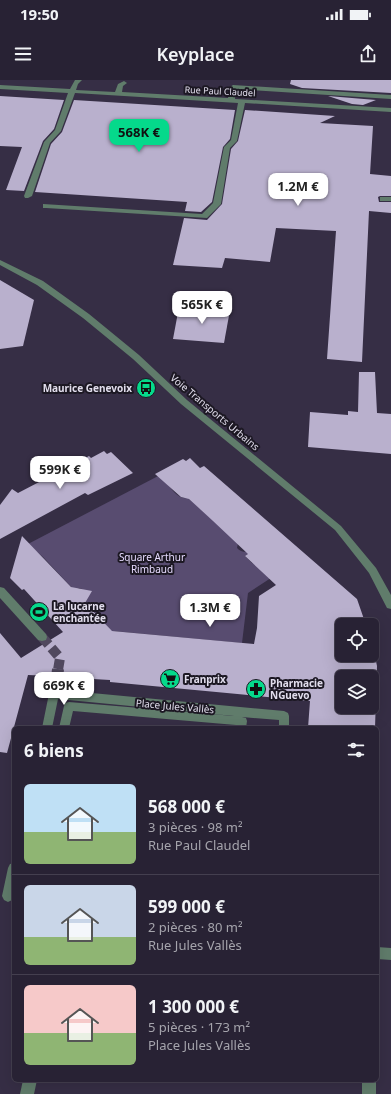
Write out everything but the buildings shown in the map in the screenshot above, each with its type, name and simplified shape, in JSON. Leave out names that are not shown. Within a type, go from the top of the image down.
[{"type":"street","points":[[28,196],[46,142],[58,131],[75,83],[79,80]]},
{"type":"street","points":[[118,94],[120,85],[124,83]]},
{"type":"street","name":"Rue Paul Claudel","points":[[0,87],[391,110]]},
{"type":"street","points":[[231,101],[233,87],[391,96]]},
{"type":"street","points":[[46,206],[204,216],[217,204],[226,147],[234,141],[242,101]]},
{"type":"street","name":"Voie Transports Urbains","points":[[0,262],[40,283],[86,316],[136,357],[184,402],[338,528],[373,571],[391,605]]},
{"type":"street","points":[[0,591],[42,637]]},
{"type":"street","points":[[47,726],[57,679]]},
{"type":"street","name":"Place Jules Vallès","points":[[55,694],[284,716],[284,726]]},
{"type":"street","name":"Place Jules Vallès","points":[[64,726],[69,706],[242,722],[241,726]]},
{"type":"street","points":[[7,897],[12,876]]},
{"type":"street","points":[[379,953],[391,954]]},
{"type":"street","points":[[27,1094],[30,1082]]},
{"type":"street","points":[[369,1082],[369,1094]]},
{"type":"green space","name":"Square Arthur Rimbaud","points":[[162,474],[176,494],[184,498],[188,498],[238,543],[237,548],[240,551],[254,551],[245,556],[252,563],[277,574],[248,593],[242,643],[91,629],[83,620],[95,613],[84,602],[89,595],[79,588],[75,591],[43,557],[28,544]]},
{"type":"tunnel","points":[[42,637],[60,658],[58,670]]},
{"type":"tunnel","points":[[57,679],[58,669]]},
{"type":"place","name":"Maurice Genevoix","points":[[146,388]]},
{"type":"place","name":"La lucarne enchantée","points":[[39,612]]},
{"type":"place","name":"Franprix","points":[[170,679]]},
{"type":"place","name":"Pharmacie NGuevo","points":[[256,689]]}]
